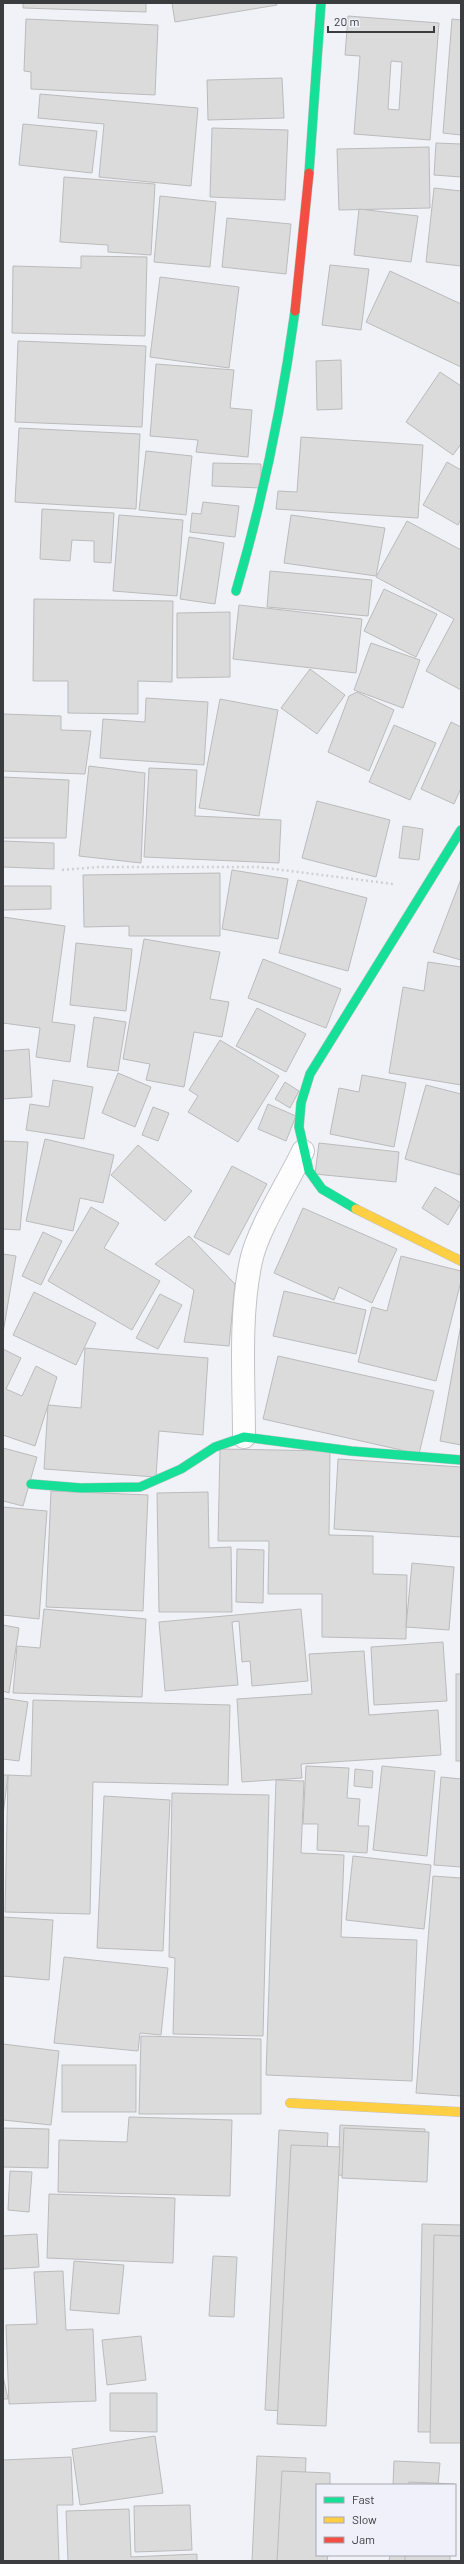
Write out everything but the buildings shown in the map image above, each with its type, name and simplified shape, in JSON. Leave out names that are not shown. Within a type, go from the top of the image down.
[{"type":"street","points":[[236,591],[254,536],[273,451],[295,305],[311,153],[321,3]]},
{"type":"street","points":[[461,830],[423,888],[378,968],[330,1040],[310,1074],[301,1103],[298,1127],[309,1171],[322,1189],[363,1213],[461,1261]]},
{"type":"street","points":[[244,1437],[245,1336],[251,1261],[258,1240],[303,1151]]},
{"type":"street","points":[[31,1484],[81,1488],[140,1487],[181,1469],[215,1447],[244,1437],[366,1453],[461,1460]]},
{"type":"street","points":[[290,2103],[461,2112]]},
{"type":"path","points":[[62,870],[99,867],[258,867],[423,888]]},
{"type":"traffic: fast","points":[[309,173],[321,3]]},
{"type":"traffic: fast","points":[[236,591],[255,522],[271,452],[295,311]]},
{"type":"traffic: fast","points":[[356,1209],[322,1189],[309,1171],[299,1127],[301,1103],[310,1074],[461,830]]},
{"type":"traffic: fast","points":[[31,1484],[81,1488],[140,1487],[181,1469],[215,1447],[244,1437],[351,1451],[461,1460]]},
{"type":"traffic: slow","points":[[356,1209],[461,1261]]},
{"type":"traffic: slow","points":[[290,2103],[461,2112]]},
{"type":"traffic: jam","points":[[295,311],[309,173]]}]
